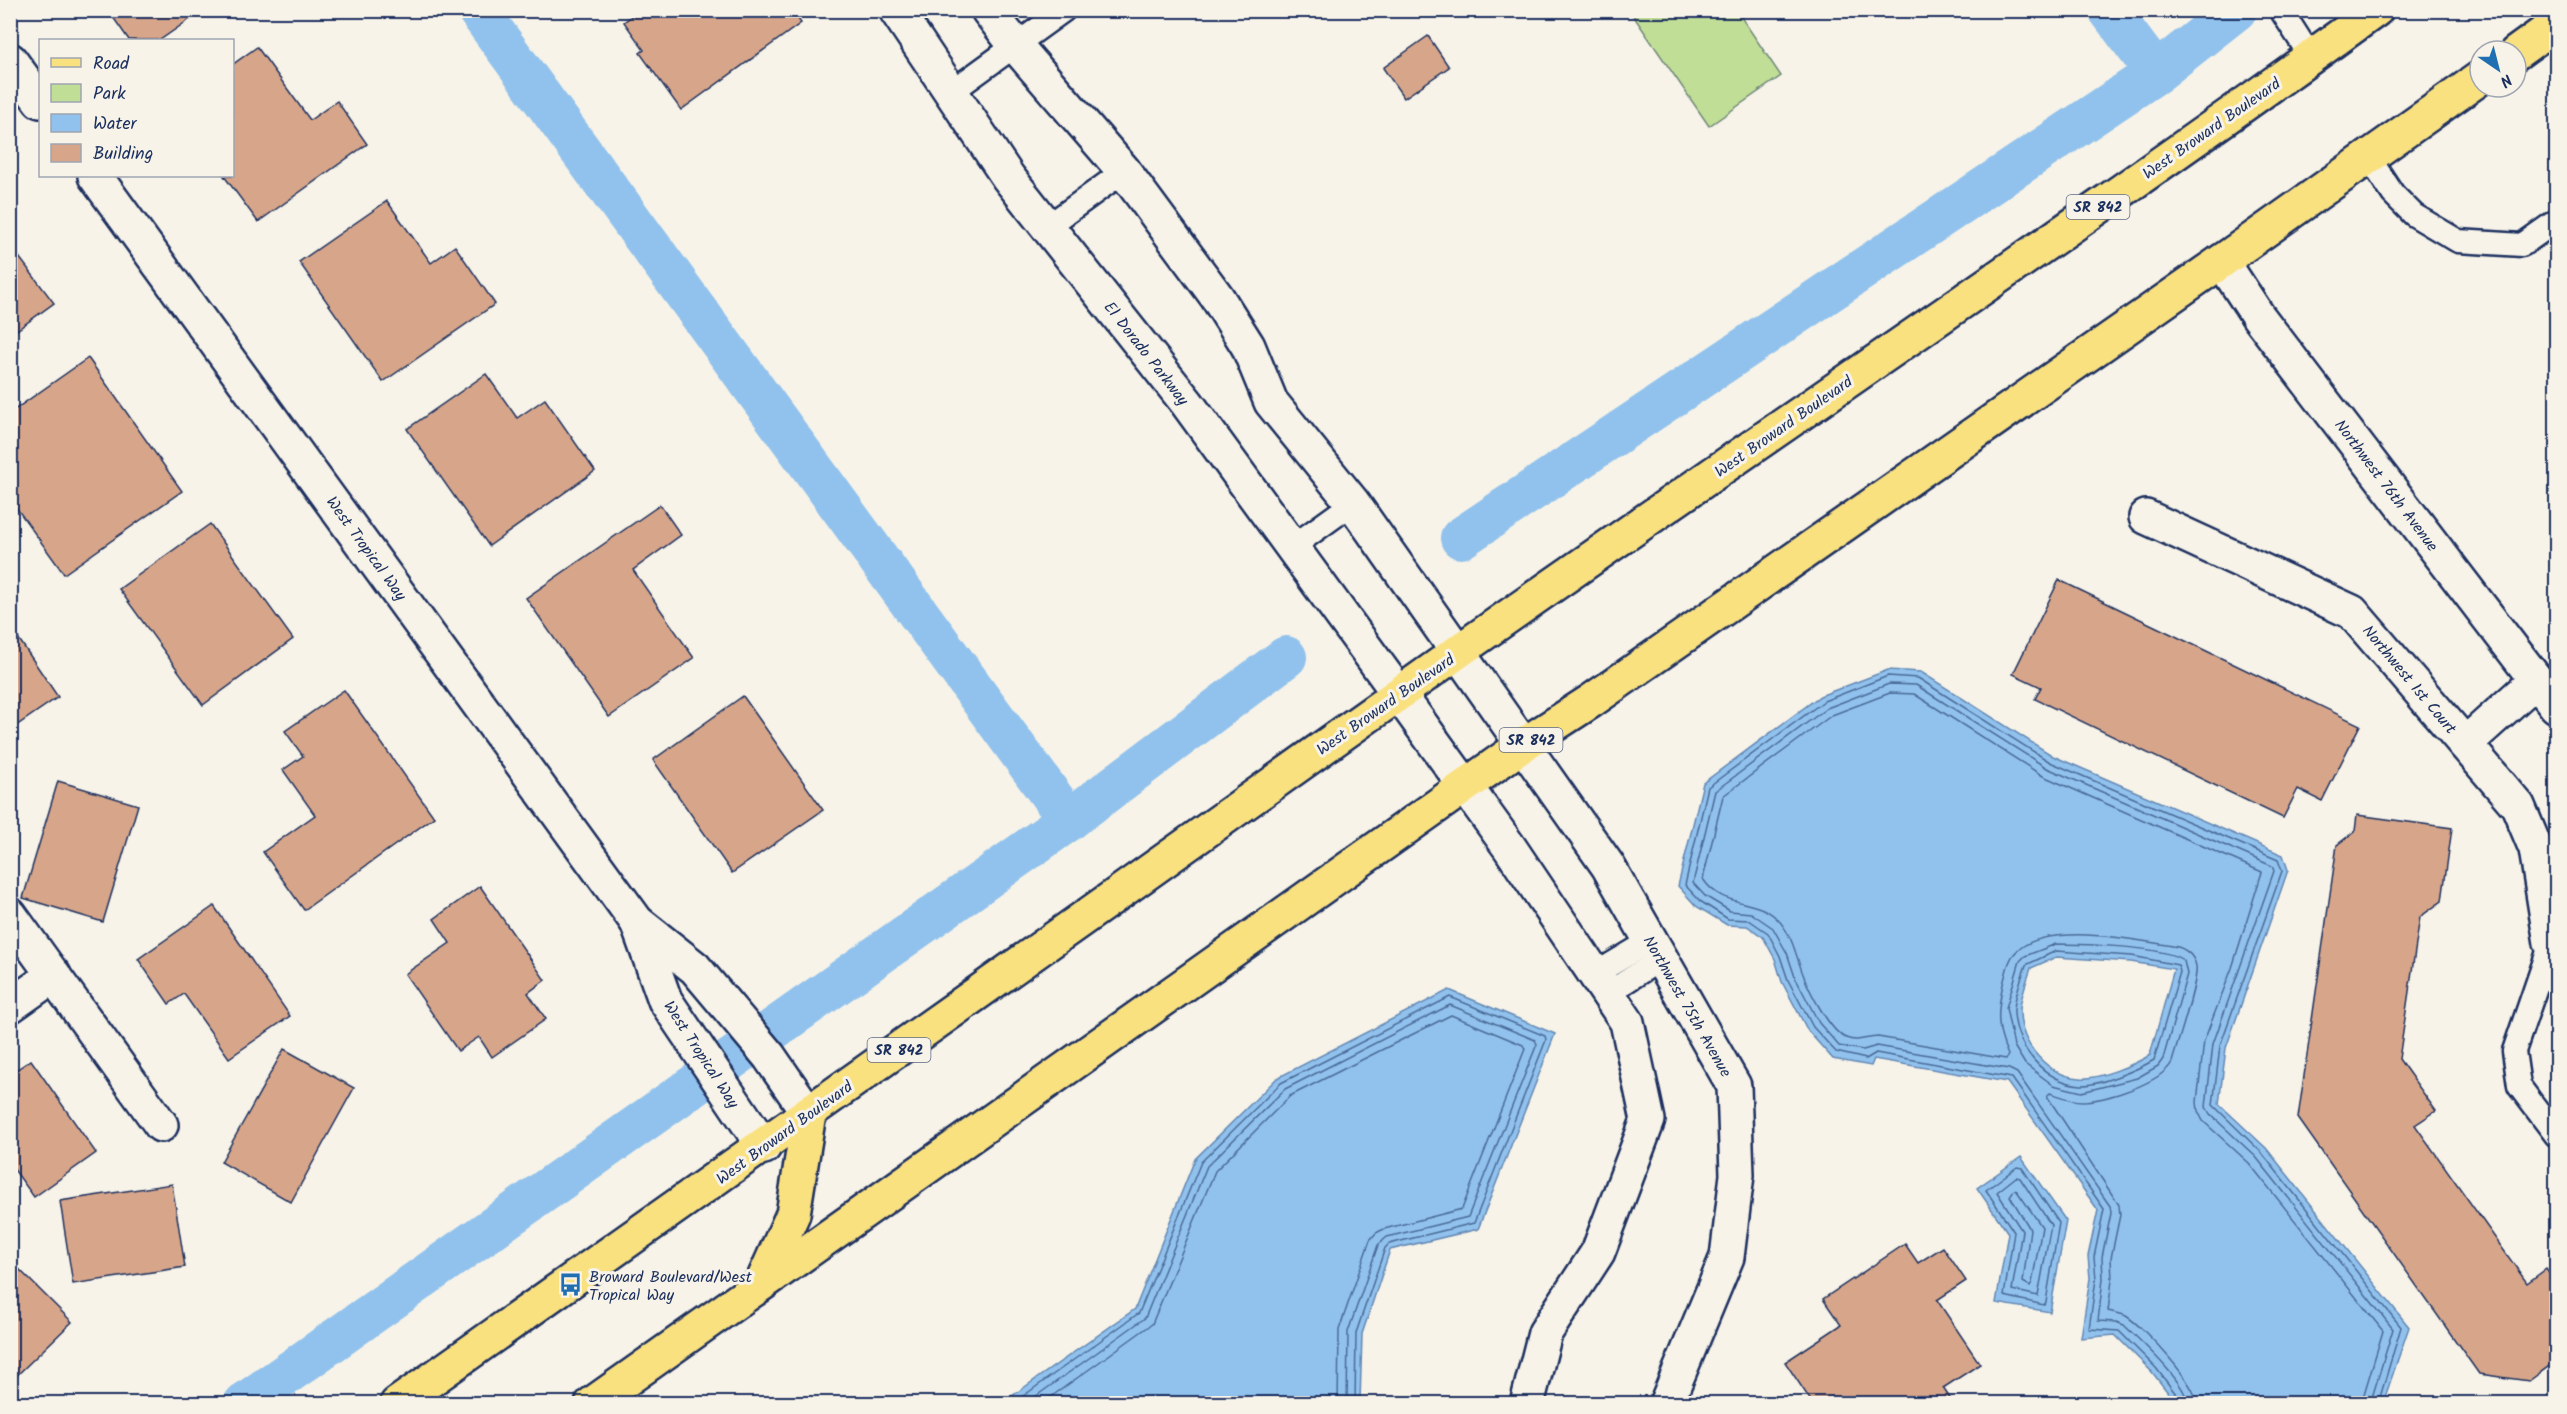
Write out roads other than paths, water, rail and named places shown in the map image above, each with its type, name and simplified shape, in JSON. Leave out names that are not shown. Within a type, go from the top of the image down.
[{"type":"main road","name":"West Broward Boulevard","points":[[397,1404],[764,1148],[1457,653],[2376,10]]},
{"type":"main road","points":[[2528,44],[2556,24]]},
{"type":"main road","name":"SR 842","points":[[592,1404],[1466,788],[1523,745],[1591,701],[2222,261],[2468,86]]},
{"type":"main road","points":[[762,1283],[793,1214],[809,1114]]},
{"type":"street","name":"El Dorado Parkway","points":[[896,10],[1008,177],[1187,404],[1400,694]]},
{"type":"street","points":[[988,10],[1016,46],[1124,171],[1217,297],[1248,346],[1271,402],[1353,503],[1457,653]]},
{"type":"street","points":[[10,60],[39,100]]},
{"type":"street","name":"West Tropical Way","points":[[96,177],[637,922],[695,968],[769,1056],[809,1114]]},
{"type":"street","name":"Northwest 76th Avenue","points":[[2222,261],[2258,316],[2556,706]]},
{"type":"street","name":"Northwest 1st Court","points":[[2146,517],[2352,612],[2518,807],[2536,849],[2554,945]]},
{"type":"street","name":"Northwest 75th Avenue","points":[[1457,653],[1608,866],[1734,1086],[1737,1175],[1727,1257],[1666,1404]]},
{"type":"street","points":[[2465,744],[2536,680]]},
{"type":"street","points":[[1400,694],[1510,848],[1627,1022],[1648,1119],[1599,1252],[1545,1333],[1527,1404]]},
{"type":"street","points":[[10,915],[161,1125]]},
{"type":"street","name":"West Tropical Way","points":[[637,922],[665,1000],[764,1148]]},
{"type":"street","points":[[10,1006],[54,975]]},
{"type":"lane","points":[[951,92],[1064,10]]},
{"type":"lane","points":[[2285,17],[2311,57]]},
{"type":"lane","points":[[2368,156],[2389,189],[2414,215],[2458,241],[2522,245],[2556,221]]},
{"type":"lane","points":[[1047,227],[1124,171]]},
{"type":"lane","points":[[1292,547],[1353,503]]},
{"type":"lane","points":[[2554,945],[2514,1051],[2519,1086],[2556,1135]]},
{"type":"lane","points":[[1601,984],[1656,950]]},
{"type":"water","points":[[1888,670],[1921,672],[2053,756],[2283,855],[2288,870],[2226,1048],[2219,1104],[2266,1148],[2409,1327],[2383,1403],[2176,1403],[2152,1372],[2115,1335],[2081,1338],[2090,1278],[2088,1256],[2098,1210],[2007,1082],[1874,1059],[1871,1066],[1833,1059],[1808,1031],[1782,982],[1775,959],[1763,937],[1747,926],[1727,925],[1696,906],[1678,886],[1703,783],[1820,696]],"holes":[[[2056,957],[2131,962],[2174,969],[2150,1055],[2116,1071],[2087,1078],[2057,1072],[2038,1057],[2025,1036],[2020,1013],[2031,968]]]},
{"type":"water","points":[[1449,990],[1555,1034],[1478,1229],[1390,1250],[1362,1334],[1360,1403],[1002,1403],[1135,1309],[1195,1159],[1277,1078]]},
{"type":"water","points":[[2021,1157],[2066,1221],[2050,1312],[1996,1303],[2008,1233],[1977,1188]]},
{"type":"waterway","points":[[478,10],[1069,820]]},
{"type":"waterway","points":[[2109,10],[2156,73]]},
{"type":"waterway","points":[[1461,538],[2156,73],[2236,10]]},
{"type":"waterway","points":[[244,1404],[1069,820],[1286,657]]},
{"type":"place","name":"Broward Boulevard/West Tropical Way","points":[[571,1285]]}]
